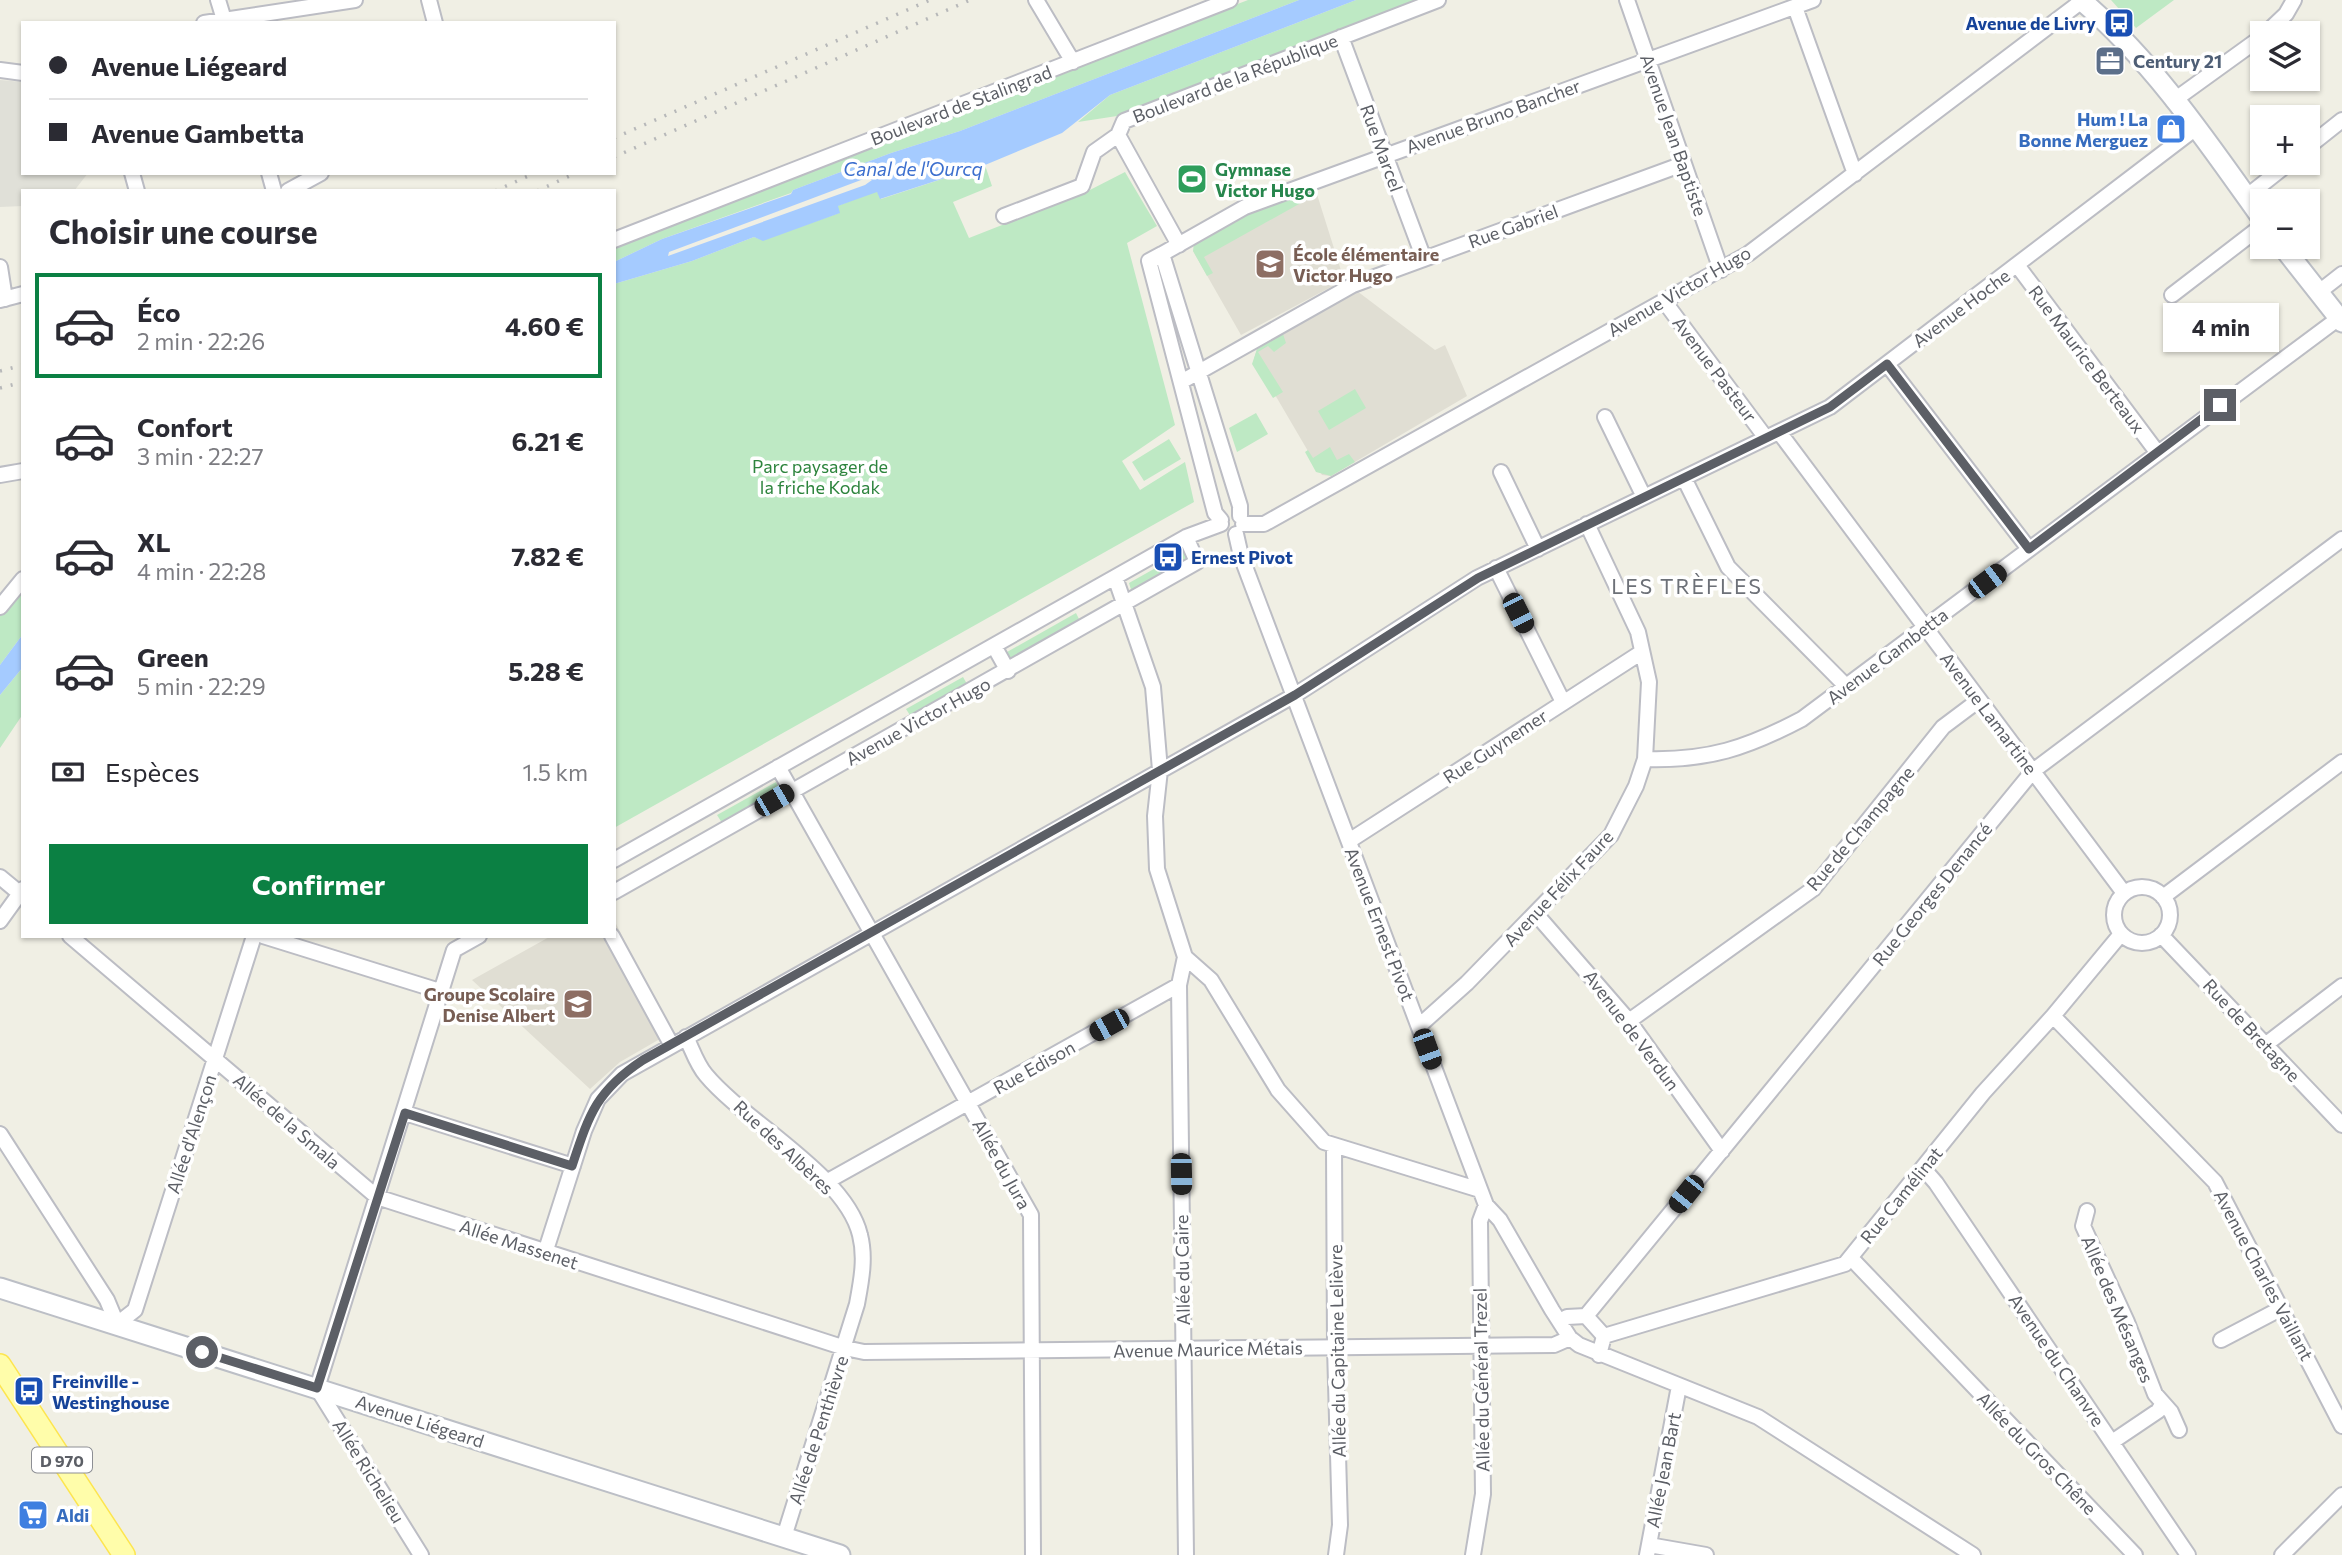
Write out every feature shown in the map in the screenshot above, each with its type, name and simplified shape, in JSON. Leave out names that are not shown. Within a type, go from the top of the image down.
[{"type":"main road","name":"D 970","points":[[0,1365],[124,1555]]},
{"type":"main road","name":"D 970","points":[[0,1386],[110,1555]]},
{"type":"street","points":[[218,0],[224,21],[355,0]]},
{"type":"street","points":[[429,0],[434,21]]},
{"type":"street","points":[[1036,0],[1073,62]]},
{"type":"street","name":"Boulevard de Stalingrad","points":[[616,239],[1230,0]]},
{"type":"street","name":"Boulevard de la République","points":[[1179,245],[1118,135],[1121,125],[1129,118],[1438,0]]},
{"type":"street","name":"Avenue Jean Baptiste","points":[[1626,0],[1721,270]]},
{"type":"street","name":"Avenue Bruno Bancher","points":[[1179,245],[1245,207],[1813,0]]},
{"type":"street","points":[[2279,21],[2294,0]]},
{"type":"street","points":[[2081,1],[2138,58],[2196,128],[2250,203]]},
{"type":"street","name":"Avenue Victor Hugo","points":[[616,859],[1186,537],[1221,522],[1230,513],[1239,525],[1264,524],[1721,270],[1748,254],[2081,1]]},
{"type":"street","points":[[1795,7],[1855,174]]},
{"type":"street","name":"Rue Marcel","points":[[1341,37],[1424,258]]},
{"type":"street","points":[[2173,101],[2250,46]]},
{"type":"street","points":[[0,70],[21,73]]},
{"type":"street","points":[[2320,137],[2342,120]]},
{"type":"street","name":"Avenue Hoche","points":[[545,1253],[572,1166],[598,1099],[622,1074],[873,930],[1295,695],[1496,568],[1830,407],[2196,128]]},
{"type":"street","points":[[1004,216],[1082,186],[1094,152],[1118,135]]},
{"type":"street","name":"Rue Gabriel","points":[[1181,382],[1353,285],[1683,164]]},
{"type":"street","points":[[292,189],[317,175]]},
{"type":"street","points":[[2246,197],[2274,175]]},
{"type":"street","points":[[2172,295],[2250,233]]},
{"type":"street","points":[[1179,245],[1149,261],[1215,513],[1221,522]]},
{"type":"street","points":[[1162,254],[1240,506],[1239,525]]},
{"type":"street","points":[[2293,259],[2340,320]]},
{"type":"street","name":"Rue Maurice Berteaux","points":[[2017,265],[2157,452]]},
{"type":"street","points":[[0,268],[3,300],[21,295]]},
{"type":"street","points":[[2319,292],[2342,274]]},
{"type":"street","name":"Avenue Pasteur","points":[[1664,301],[1772,435]]},
{"type":"street","name":"Avenue Gambetta","points":[[1646,760],[1715,756],[1761,741],[1802,719],[2157,452],[2340,320]]},
{"type":"street","points":[[1887,364],[2029,549]]},
{"type":"street","points":[[1605,417],[1644,497]]},
{"type":"street","name":"Avenue Lamartine","points":[[1772,435],[1925,628],[2124,893]]},
{"type":"street","points":[[0,475],[21,471]]},
{"type":"street","points":[[1502,472],[1538,549]]},
{"type":"street","points":[[1684,478],[1728,567],[1846,686]]},
{"type":"street","name":"Avenue Félix Faure","points":[[1419,1026],[1536,914],[1611,835],[1646,760],[1649,682],[1638,632],[1587,524]]},
{"type":"street","name":"Avenue Ernest Pivot","points":[[1239,525],[1241,556],[1486,1205],[1500,1220],[1570,1338]]},
{"type":"street","name":"Avenue Victor Hugo","points":[[616,891],[1198,562],[1186,537]]},
{"type":"street","name":"Rue Georges Denancé","points":[[1586,1315],[2033,771],[2342,539]]},
{"type":"street","points":[[1496,568],[1563,702]]},
{"type":"street","points":[[1115,577],[1153,687],[1160,770],[1155,816],[1157,869],[1185,957],[1179,985]]},
{"type":"street","points":[[0,607],[21,581]]},
{"type":"street","points":[[994,646],[1008,671]]},
{"type":"street","name":"Rue Guynemer","points":[[1349,841],[1642,652]]},
{"type":"street","name":"Rue de Champagne","points":[[1629,1021],[1814,889],[1943,727],[1979,700]]},
{"type":"street","points":[[2163,897],[2342,762]]},
{"type":"street","name":"Allée du Jura","points":[[778,767],[873,930],[1031,1215],[1033,1551]]},
{"type":"street","points":[[0,877],[21,892]]},
{"type":"street","points":[[2143,887],[2163,897],[2170,916],[2161,935],[2141,943],[2122,934],[2114,914],[2124,893],[2143,887]]},
{"type":"street","points":[[0,921],[21,894]]},
{"type":"street","name":"Avenue de Verdun","points":[[1536,914],[1629,1021],[1721,1151]]},
{"type":"street","name":"Rue Camélinat","points":[[1604,1336],[1841,1267],[1983,1093],[2122,934]]},
{"type":"street","name":"Rue de Bretagne","points":[[2161,935],[2342,1125]]},
{"type":"street","name":"Allée de la Smala","points":[[72,938],[377,1197]]},
{"type":"street","name":"Allée d'Alençon","points":[[117,1324],[135,1310],[253,938]]},
{"type":"street","points":[[269,938],[443,992]]},
{"type":"street","points":[[317,1388],[454,950],[475,938]]},
{"type":"street","points":[[613,938],[671,1044]]},
{"type":"street","points":[[1185,957],[1211,980],[1290,1106],[1314,1133],[1334,1147],[1480,1190]]},
{"type":"street","name":"Rue Edison","points":[[826,1182],[1179,985]]},
{"type":"street","name":"Allée du Caire","points":[[1179,985],[1186,1555]]},
{"type":"street","points":[[2265,1045],[2342,986]]},
{"type":"street","name":"Avenue Charles Vaillant","points":[[2053,1016],[2215,1182],[2342,1426]]},
{"type":"street","name":"Rue des Albères","points":[[686,1037],[705,1074],[826,1182],[847,1206],[860,1235],[863,1274],[845,1348]]},
{"type":"street","points":[[405,1113],[572,1166]]},
{"type":"street","points":[[0,1134],[107,1300],[117,1324]]},
{"type":"street","name":"Allée du Capitaine Lelièvre","points":[[1334,1147],[1335,1348],[1340,1525],[1336,1555]]},
{"type":"street","name":"Avenue du Chanvre","points":[[1923,1168],[2188,1555]]},
{"type":"street","name":"Allée Massenet","points":[[377,1197],[661,1289]]},
{"type":"street","name":"Allée du Général Trezel","points":[[1474,1555],[1483,1494],[1479,1346],[1480,1221],[1486,1205]]},
{"type":"street","name":"Allée des Mésanges","points":[[2087,1211],[2083,1226],[2162,1405],[2171,1412],[2179,1430]]},
{"type":"street","name":"Allée du Gros Chêne","points":[[1851,1258],[2135,1555]]},
{"type":"street","name":"Avenue Liégeard","points":[[0,1289],[840,1555]]},
{"type":"street","name":"Allée de Penthièvre","points":[[661,1289],[845,1348],[783,1537]]},
{"type":"street","points":[[2221,1340],[2282,1308]]},
{"type":"street","points":[[1560,1322],[1567,1317],[1586,1315],[1604,1336],[1599,1355]]},
{"type":"street","points":[[1570,1338],[1599,1355],[1758,1417],[1973,1555]]},
{"type":"street","name":"Avenue Maurice Métais","points":[[845,1348],[864,1352],[1554,1345],[1570,1338]]},
{"type":"street","name":"Allée Jean Bart","points":[[1648,1550],[1679,1386]]},
{"type":"street","name":"Allée Richelieu","points":[[317,1388],[422,1555]]},
{"type":"street","points":[[2112,1442],[2158,1411],[2162,1405]]},
{"type":"street","points":[[2282,1555],[2342,1495]]},
{"type":"street","points":[[1648,1550],[1706,1555]]},
{"type":"shaded area","points":[[0,80],[21,82],[21,175],[86,175],[76,189],[21,189],[21,206],[0,207]]},
{"type":"shaded area","name":"École élémentaire Victor Hugo","points":[[1315,188],[1344,280],[1241,335],[1193,251]]},
{"type":"shaded area","points":[[1357,291],[1435,350],[1445,345],[1467,396],[1331,476],[1322,475],[1254,359],[1257,349]]},
{"type":"shaded area","name":"Groupe Scolaire Denise Albert","points":[[616,924],[672,1032],[620,1062],[590,1089],[472,980],[547,938],[616,938]]},
{"type":"green space","points":[[1248,0],[1299,0],[960,131],[891,153],[791,193],[662,239],[616,261],[616,244]]},
{"type":"green space","points":[[1356,0],[1423,0],[1117,116],[1078,122],[1110,95]]},
{"type":"green space","points":[[2111,0],[2174,0],[2136,28]]},
{"type":"green space","name":"Parc paysager de la friche Kodak","points":[[985,165],[992,186],[953,202],[969,238],[1086,192],[1125,172],[1157,226],[1127,243],[1175,425],[1122,461],[1140,490],[1185,462],[1194,502],[616,827],[616,283],[692,261],[754,237],[763,240],[839,213],[837,206],[877,191],[881,199]]},
{"type":"green space","points":[[1315,188],[1317,194],[1204,257],[1213,273],[1207,276],[1193,251],[1194,242],[1245,213]]},
{"type":"green space","points":[[1283,334],[1286,343],[1274,352],[1268,346],[1258,352],[1283,392],[1273,398],[1252,364],[1257,349]]},
{"type":"green space","points":[[1355,389],[1366,408],[1329,430],[1318,411]]},
{"type":"green space","points":[[1256,413],[1268,434],[1237,452],[1229,428]]},
{"type":"green space","points":[[1169,439],[1181,459],[1144,481],[1132,462]]},
{"type":"green space","points":[[1330,447],[1337,460],[1349,454],[1355,462],[1331,476],[1316,472],[1305,452],[1308,450],[1313,458]]},
{"type":"green space","points":[[1184,552],[1188,560],[1133,596],[1129,583]]},
{"type":"green space","points":[[21,589],[21,637],[0,665],[0,616]]},
{"type":"green space","points":[[1076,613],[1080,621],[1013,663],[1007,652]]},
{"type":"green space","points":[[21,669],[21,717],[0,748],[0,695]]},
{"type":"green space","points":[[963,677],[967,684],[913,720],[906,709]]},
{"type":"green space","points":[[776,782],[780,790],[732,816],[734,821],[724,826],[717,815]]},
{"type":"water","name":"Canal de l'Ourcq","points":[[1299,0],[1356,0],[1110,95],[1062,133],[985,165],[880,199],[877,192],[838,206],[840,213],[763,241],[754,237],[692,261],[616,283],[616,261],[662,239],[791,194],[793,190],[891,153],[960,131]],"holes":[[[869,177],[872,180],[865,185],[668,256],[669,252]]]},
{"type":"water","points":[[21,637],[21,669],[0,695],[0,665]]},
{"type":"railway","points":[[616,137],[930,0]]},
{"type":"railway","points":[[616,156],[970,0]]},
{"type":"railway","points":[[499,189],[531,175]]},
{"type":"railway","points":[[541,189],[572,175]]},
{"type":"railway","points":[[0,371],[21,366]]},
{"type":"railway","points":[[0,388],[21,383]]},
{"type":"place","name":"Avenue de Livry","points":[[2119,23]]},
{"type":"place","name":"Century 21","points":[[2110,61]]},
{"type":"place","name":"Hum ! La Bonne Merguez","points":[[2171,129]]},
{"type":"place","name":"Gymnase Victor Hugo","points":[[1192,179]]},
{"type":"place","name":"École élémentaire Victor Hugo","points":[[1270,264]]},
{"type":"place","name":"Ernest Pivot","points":[[1168,557]]},
{"type":"place","name":"Groupe Scolaire Denise Albert","points":[[578,1004]]},
{"type":"place","name":"Freinville - Westinghouse","points":[[29,1391]]},
{"type":"place","name":"Aldi","points":[[33,1515]]},
{"type":"district","name":"LES TRÈFLES","points":[[1687,585]]},
{"type":"route","points":[[202,1352],[317,1388],[405,1113],[572,1166],[598,1099],[622,1074],[643,1060],[1295,695],[1478,578],[1830,407],[1887,364],[2029,549],[2220,405]]}]
